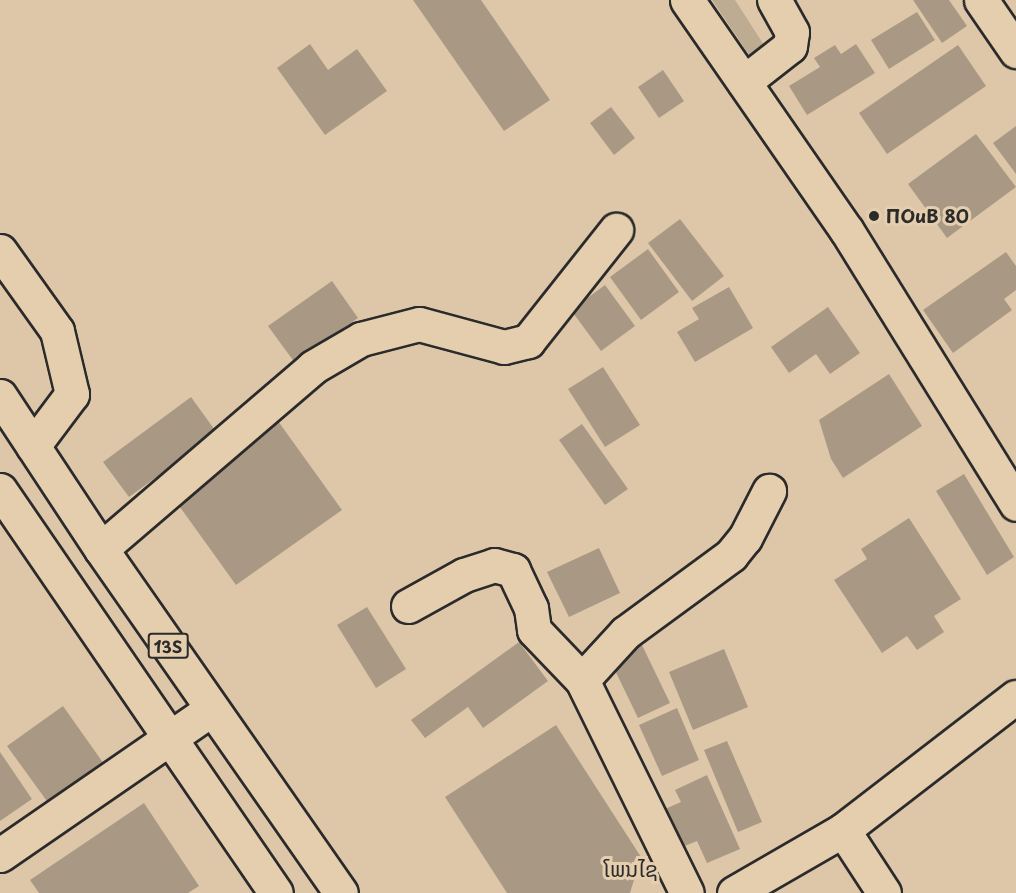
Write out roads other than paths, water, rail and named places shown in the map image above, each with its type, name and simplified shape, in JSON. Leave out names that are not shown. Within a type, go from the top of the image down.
[{"type":"main road","points":[[687,0],[847,231],[1016,504]]},
{"type":"main road","points":[[744,82],[790,46],[792,32],[774,0]]},
{"type":"main road","points":[[981,0],[1013,38]]},
{"type":"main road","points":[[101,549],[313,367],[361,339],[419,324],[504,347],[528,341],[616,230]]},
{"type":"main road","points":[[0,251],[57,331],[72,394],[33,446]]},
{"type":"main road","name":"13S","points":[[0,396],[101,549],[341,893]]},
{"type":"main road","name":"13S","points":[[0,490],[276,893]]},
{"type":"main road","points":[[582,680],[625,633],[731,555],[745,538],[769,490]]},
{"type":"main road","points":[[408,606],[464,575],[494,565],[513,570],[531,608],[534,630],[582,680],[687,893]]},
{"type":"main road","points":[[734,893],[843,830],[1016,697]]},
{"type":"main road","points":[[0,855],[212,710]]},
{"type":"main road","points":[[843,830],[884,893]]},
{"type":"place","name":"ПОиВ 80","points":[[874,216]]},
{"type":"district","name":"ໂພນໄຊ","points":[[631,868]]}]
